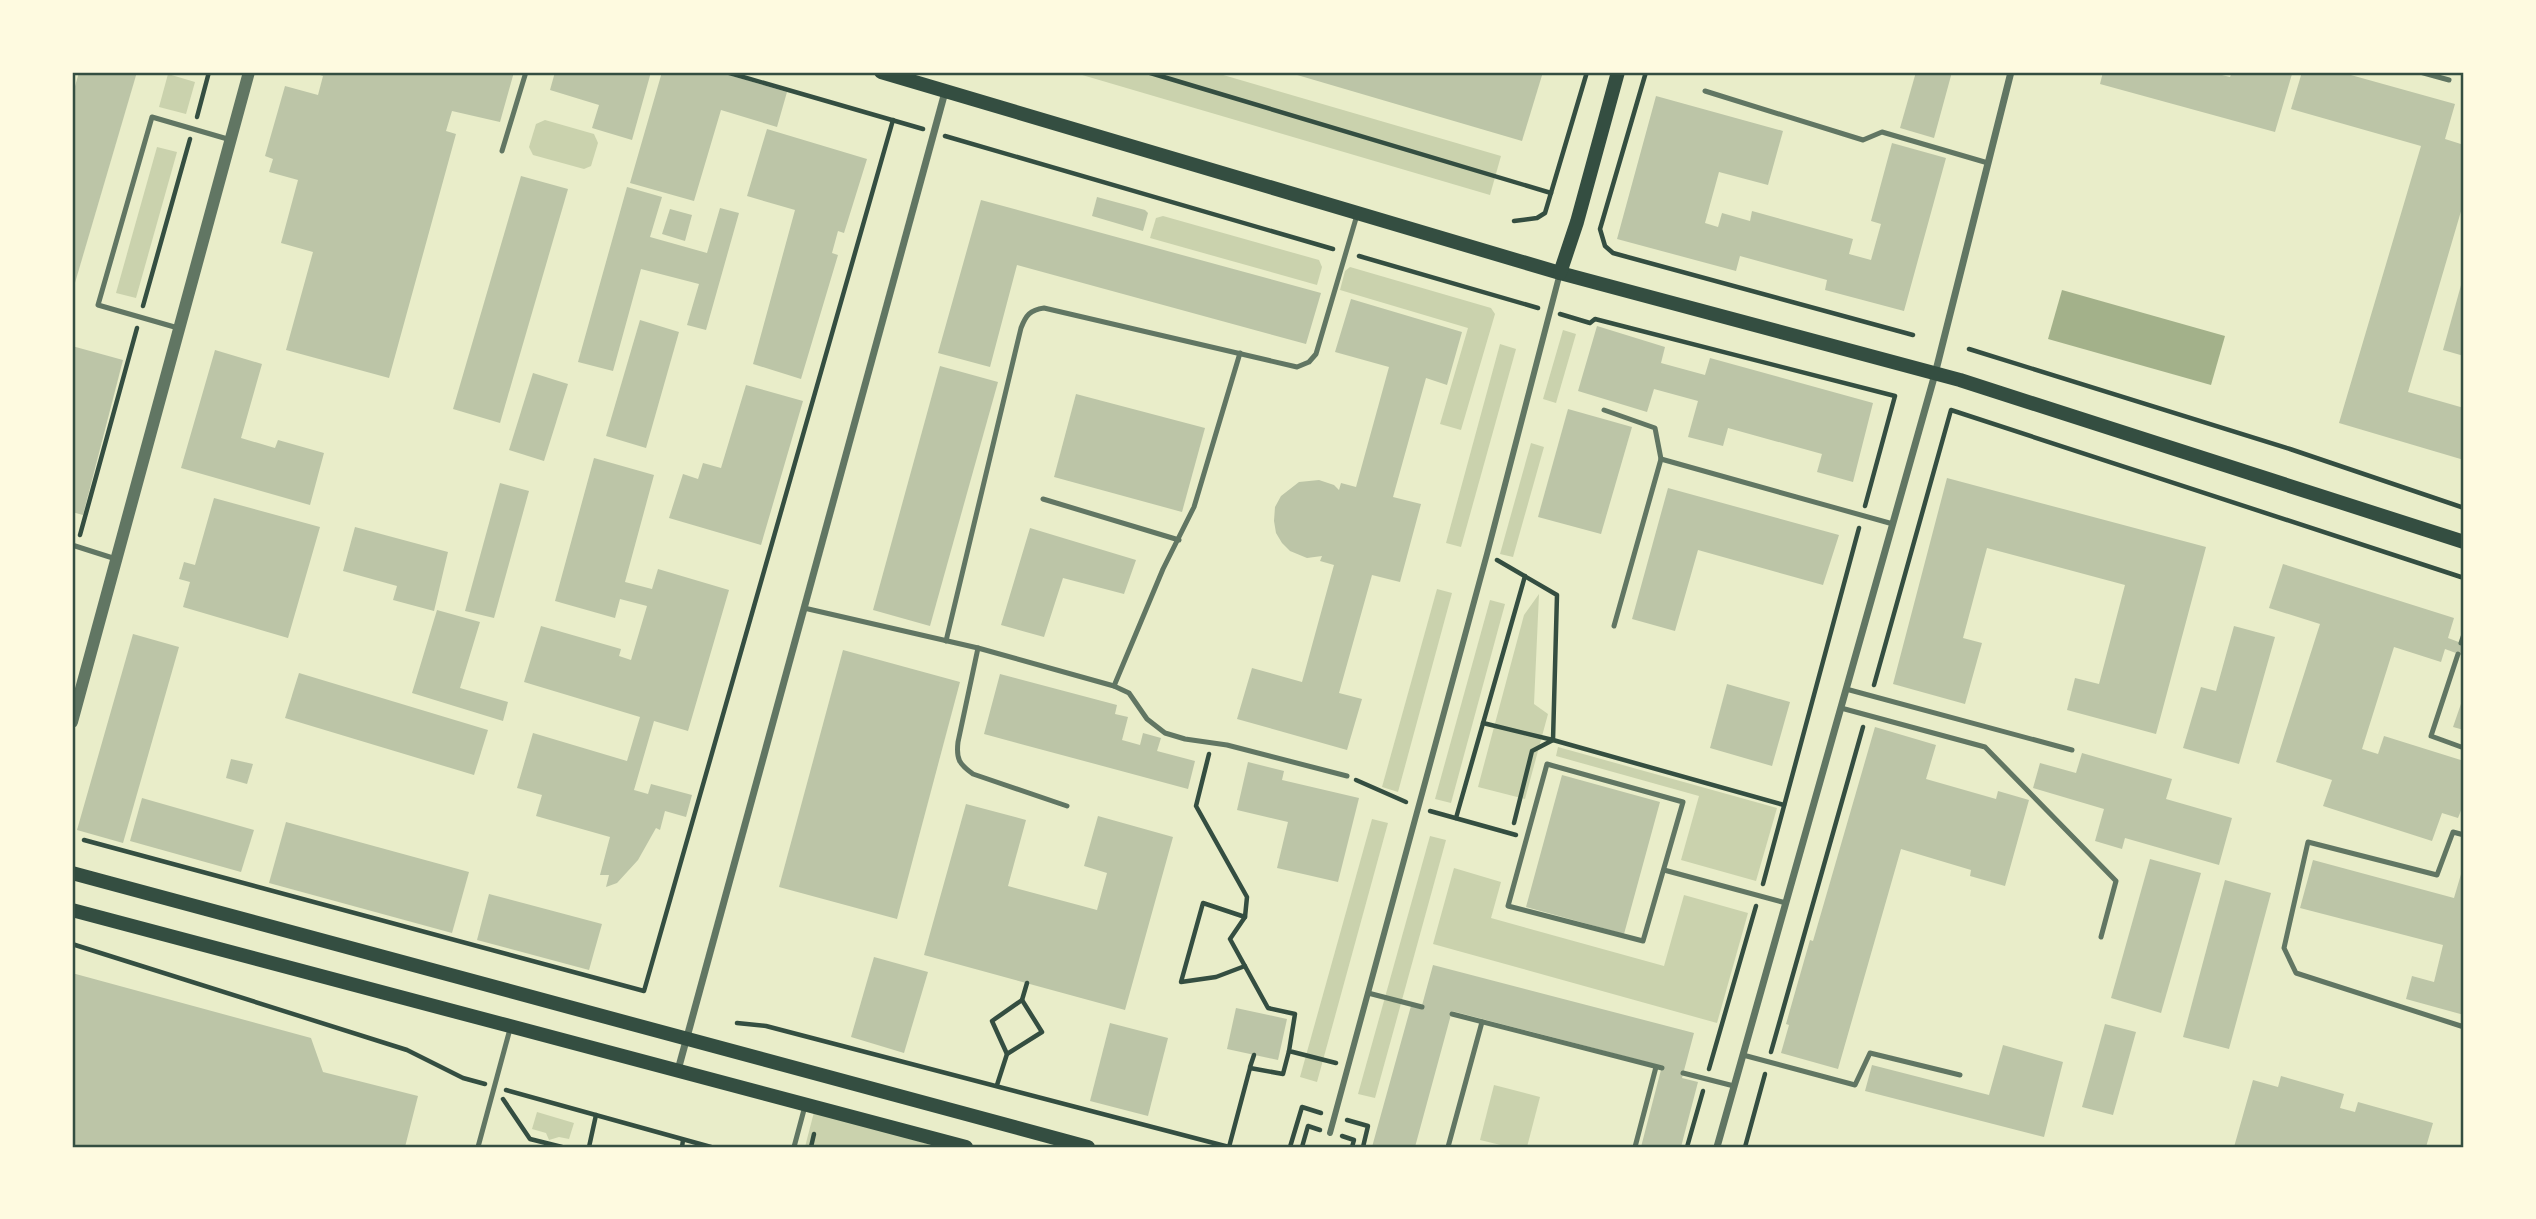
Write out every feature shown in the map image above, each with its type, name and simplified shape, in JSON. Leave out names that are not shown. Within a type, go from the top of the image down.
[{"type":"main road","points":[[881,72],[1560,273],[1973,384],[2464,542]]},
{"type":"main road","points":[[1560,273],[1577,222],[1618,72]]},
{"type":"main road","points":[[72,873],[1088,1147]]},
{"type":"main road","points":[[72,911],[966,1147]]},
{"type":"street","points":[[1717,1147],[1935,374],[2011,72]]},
{"type":"street","points":[[72,722],[231,140],[245,73]]},
{"type":"street","points":[[678,1070],[945,91]]},
{"type":"street","points":[[1330,1133],[1488,554],[1560,273]]},
{"type":"lane","points":[[502,151],[526,72]]},
{"type":"lane","points":[[2420,72],[2449,80]]},
{"type":"lane","points":[[1705,91],[1863,140],[1882,132],[1988,163]]},
{"type":"lane","points":[[179,328],[98,305],[152,117],[231,140]]},
{"type":"lane","points":[[946,641],[1026,315],[1035,309],[1044,308],[1297,367],[1309,362],[1316,354],[1358,213]]},
{"type":"lane","points":[[1114,686],[1163,569],[1194,508],[1240,353]]},
{"type":"lane","points":[[1604,410],[1655,428],[1661,459],[1614,626]]},
{"type":"lane","points":[[1661,459],[1893,524]]},
{"type":"lane","points":[[1043,499],[1179,540]]},
{"type":"lane","points":[[72,545],[116,559]]},
{"type":"lane","points":[[804,608],[978,648],[1114,686],[1129,693],[1147,719],[1165,733],[1185,739],[1227,744],[1348,776]]},
{"type":"lane","points":[[2462,643],[2464,634]]},
{"type":"lane","points":[[978,648],[957,742],[960,765],[973,774],[1067,806]]},
{"type":"lane","points":[[2458,654],[2431,736],[2464,748]]},
{"type":"lane","points":[[1846,689],[2072,750]]},
{"type":"lane","points":[[1841,708],[1985,747],[2116,881],[2101,937]]},
{"type":"lane","points":[[1547,764],[1683,802],[1643,941],[1508,906],[1527,838],[1547,764]]},
{"type":"lane","points":[[2464,835],[2453,832],[2437,875],[2308,842],[2284,948],[2296,974],[2464,1027]]},
{"type":"lane","points":[[1664,870],[1786,903]]},
{"type":"lane","points":[[1368,993],[1422,1007]]},
{"type":"lane","points":[[1452,1014],[1659,1067],[1635,1147]]},
{"type":"lane","points":[[1448,1147],[1482,1022]]},
{"type":"lane","points":[[478,1147],[510,1026]]},
{"type":"lane","points":[[1743,1055],[1855,1085],[1870,1053],[1960,1075]]},
{"type":"lane","points":[[1683,1073],[1734,1086]]},
{"type":"lane","points":[[793,1147],[805,1104]]},
{"type":"path","points":[[726,72],[1590,323],[1595,319],[1895,397],[1759,896],[1687,1147]]},
{"type":"path","points":[[1147,72],[1551,193]]},
{"type":"path","points":[[1514,221],[1537,218],[1545,212],[1587,72]]},
{"type":"path","points":[[1646,72],[1600,229],[1605,246],[1613,253],[1913,335]]},
{"type":"path","points":[[83,840],[644,991],[893,120]]},
{"type":"path","points":[[1969,349],[2290,449],[2464,508]]},
{"type":"path","points":[[1871,696],[1951,411],[2464,578]]},
{"type":"path","points":[[1488,554],[1557,595],[1553,740]]},
{"type":"path","points":[[1457,818],[1525,576]]},
{"type":"path","points":[[1745,1147],[1866,715]]},
{"type":"path","points":[[1483,723],[1784,805]]},
{"type":"path","points":[[1512,834],[1532,751],[1553,740]]},
{"type":"path","points":[[1212,743],[1196,806],[1247,897],[1245,917],[1230,939],[1268,1008],[1295,1014],[1283,1074],[1250,1068]]},
{"type":"path","points":[[1348,776],[1394,797]]},
{"type":"path","points":[[1419,808],[1527,838]]},
{"type":"path","points":[[1245,917],[1203,903],[1181,982],[1216,977],[1245,966]]},
{"type":"path","points":[[72,944],[407,1050],[463,1078],[711,1147]]},
{"type":"path","points":[[1007,1054],[992,1021],[1022,1000],[1027,984]]},
{"type":"path","points":[[997,1085],[1007,1054],[1042,1032],[1022,1000]]},
{"type":"path","points":[[737,1023],[766,1026],[1229,1147],[1254,1055]]},
{"type":"path","points":[[1289,1051],[1348,1067]]},
{"type":"path","points":[[494,1087],[530,1139],[562,1147]]},
{"type":"path","points":[[1290,1147],[1302,1107],[1368,1126],[1363,1147]]},
{"type":"path","points":[[589,1147],[596,1115]]},
{"type":"path","points":[[1302,1147],[1308,1126]]},
{"type":"path","points":[[682,1147],[684,1140]]},
{"type":"path","points":[[1352,1147],[1354,1140]]},
{"type":"shaded area","points":[[1072,72],[1213,72],[1501,156],[1490,195]]},
{"type":"shaded area","points":[[168,74],[195,82],[186,114],[159,107]]},
{"type":"shaded area","points":[[545,120],[594,134],[598,143],[591,166],[584,169],[533,155],[529,147],[536,124]]},
{"type":"shaded area","points":[[157,147],[177,152],[136,298],[116,293]]},
{"type":"shaded area","points":[[1163,216],[1319,260],[1322,267],[1317,285],[1150,238],[1156,218]]},
{"type":"shaded area","points":[[1350,267],[1491,308],[1495,314],[1461,430],[1440,424],[1468,328],[1340,290],[1345,271]]},
{"type":"shaded area","points":[[2062,290],[2225,336],[2211,385],[2048,339]]},
{"type":"shaded area","points":[[1563,330],[1576,334],[1556,403],[1543,399]]},
{"type":"shaded area","points":[[1500,344],[1516,349],[1461,547],[1446,543]]},
{"type":"shaded area","points":[[1531,443],[1544,447],[1513,557],[1500,554]]},
{"type":"shaded area","points":[[1437,589],[1452,593],[1398,792],[1382,787]]},
{"type":"shaded area","points":[[1539,594],[1534,704],[1548,714],[1525,799],[1478,787],[1524,615]]},
{"type":"shaded area","points":[[1490,600],[1505,604],[1451,803],[1435,799]]},
{"type":"shaded area","points":[[1558,747],[1777,808],[1756,881],[1681,860],[1699,796],[1556,756]]},
{"type":"shaded area","points":[[1372,819],[1388,823],[1317,1082],[1300,1077]]},
{"type":"shaded area","points":[[1430,836],[1446,840],[1375,1098],[1358,1094]]},
{"type":"shaded area","points":[[1454,868],[1501,882],[1491,918],[1664,966],[1684,895],[1748,913],[1717,1023],[1433,944]]},
{"type":"shaded area","points":[[1494,1085],[1540,1097],[1527,1147],[1509,1147],[1480,1140]]},
{"type":"shaded area","points":[[537,1112],[574,1123],[569,1139],[559,1137],[549,1140],[546,1133],[532,1129]]},
{"type":"shaded area","points":[[814,1112],[939,1147],[805,1147]]},
{"type":"building","points":[[79,72],[137,72],[72,293],[72,97]]},
{"type":"building","points":[[311,72],[514,72],[500,122],[452,111],[446,131],[456,134],[389,378],[286,350],[313,252],[281,243],[298,180],[269,172],[273,159],[265,156],[285,86],[318,95],[323,76]]},
{"type":"building","points":[[555,72],[651,72],[632,140],[592,128],[599,105],[550,90]]},
{"type":"building","points":[[662,72],[718,72],[787,92],[777,127],[721,110],[694,201],[630,183]]},
{"type":"building","points":[[1287,72],[1543,72],[1522,141]]},
{"type":"building","points":[[1916,72],[1952,72],[1934,138],[1900,128]]},
{"type":"building","points":[[2103,72],[2210,72],[2230,77],[2232,72],[2292,74],[2275,132],[2100,84]]},
{"type":"building","points":[[2302,72],[2340,72],[2455,104],[2445,139],[2464,145],[2464,201],[2408,392],[2464,408],[2464,460],[2339,423],[2421,146],[2291,109]]},
{"type":"building","points":[[1656,96],[1783,131],[1768,185],[1719,172],[1705,223],[1718,227],[1722,213],[1750,221],[1752,211],[1853,239],[1849,254],[1871,260],[1881,224],[1871,221],[1892,143],[1946,158],[1904,311],[1825,290],[1827,280],[1740,256],[1736,271],[1617,239]]},
{"type":"building","points":[[767,129],[867,159],[844,233],[838,231],[832,253],[838,255],[801,379],[753,364],[795,210],[747,196]]},
{"type":"building","points":[[521,176],[568,189],[500,423],[453,409]]},
{"type":"building","points":[[627,187],[662,197],[650,237],[707,253],[720,208],[739,213],[706,330],[687,325],[699,284],[641,269],[613,371],[578,362]]},
{"type":"building","points":[[1097,197],[1145,210],[1148,213],[1143,231],[1092,216]]},
{"type":"building","points":[[981,200],[1321,293],[1306,344],[1017,265],[990,367],[938,353]]},
{"type":"building","points":[[670,209],[692,215],[685,241],[662,234]]},
{"type":"building","points":[[2464,278],[2464,356],[2443,350]]},
{"type":"building","points":[[1351,299],[1462,332],[1447,385],[1426,378],[1393,497],[1421,504],[1400,582],[1372,575],[1339,693],[1362,699],[1347,750],[1237,719],[1252,668],[1302,682],[1334,565],[1320,561],[1322,556],[1307,558],[1290,551],[1276,533],[1275,507],[1281,496],[1299,482],[1319,480],[1334,485],[1339,490],[1341,483],[1356,487],[1389,367],[1335,352]]},
{"type":"building","points":[[640,320],[679,332],[646,448],[606,436]]},
{"type":"building","points":[[1597,326],[1665,347],[1661,363],[1705,375],[1710,358],[1873,403],[1853,482],[1817,472],[1822,454],[1728,428],[1723,446],[1688,437],[1698,401],[1654,389],[1647,412],[1578,391]]},
{"type":"building","points":[[72,346],[123,360],[83,515],[72,512]]},
{"type":"building","points":[[215,350],[262,364],[241,438],[275,448],[278,440],[324,453],[310,505],[181,468]]},
{"type":"building","points":[[940,366],[998,382],[930,626],[873,610]]},
{"type":"building","points":[[533,373],[568,384],[544,461],[509,450]]},
{"type":"building","points":[[746,385],[803,401],[761,545],[669,518],[683,474],[698,479],[703,463],[721,468]]},
{"type":"building","points":[[1076,394],[1205,428],[1182,512],[1054,477]]},
{"type":"building","points":[[1568,409],[1632,427],[1601,534],[1538,517]]},
{"type":"building","points":[[594,458],[654,475],[625,582],[652,589],[658,569],[729,590],[688,731],[654,721],[634,790],[648,794],[651,784],[692,795],[686,817],[665,811],[660,830],[656,828],[638,860],[617,883],[606,887],[609,875],[600,875],[610,837],[536,816],[542,795],[517,788],[533,733],[627,761],[640,717],[524,682],[541,626],[621,649],[619,656],[631,660],[647,606],[620,599],[615,618],[555,601]]},
{"type":"building","points":[[1947,478],[2206,547],[2156,734],[2067,710],[2075,678],[2099,684],[2125,585],[1987,548],[1963,638],[1982,643],[1965,704],[1893,684]]},
{"type":"building","points":[[500,483],[529,491],[494,618],[465,611]]},
{"type":"building","points":[[1668,488],[1839,535],[1823,585],[1698,550],[1675,631],[1632,619]]},
{"type":"building","points":[[214,498],[320,527],[288,638],[183,607],[190,582],[179,579],[184,562],[195,565]]},
{"type":"building","points":[[355,527],[448,552],[434,611],[393,600],[397,586],[343,571]]},
{"type":"building","points":[[1030,528],[1136,560],[1124,594],[1063,578],[1044,637],[1001,625]]},
{"type":"building","points":[[2283,564],[2454,618],[2448,638],[2464,644],[2464,656],[2445,649],[2441,662],[2394,647],[2362,749],[2378,754],[2384,736],[2464,761],[2464,808],[2458,818],[2442,813],[2432,841],[2323,806],[2332,780],[2276,762],[2320,624],[2269,608]]},
{"type":"building","points":[[437,610],[480,622],[460,688],[508,702],[503,721],[412,693]]},
{"type":"building","points":[[2234,626],[2275,637],[2239,764],[2183,748],[2201,687],[2216,691]]},
{"type":"building","points":[[133,634],[179,647],[123,843],[77,830]]},
{"type":"building","points":[[843,650],[960,682],[897,919],[779,887]]},
{"type":"building","points":[[299,673],[488,730],[474,775],[285,718]]},
{"type":"building","points":[[1000,674],[1117,705],[1115,714],[1128,717],[1122,740],[1140,745],[1143,733],[1161,738],[1157,751],[1195,761],[1188,789],[984,734]]},
{"type":"building","points":[[1727,684],[1790,702],[1772,766],[1710,748]]},
{"type":"building","points":[[2464,695],[2464,730],[2453,727]]},
{"type":"building","points":[[1875,727],[1936,745],[1926,779],[1996,799],[1998,791],[2029,800],[2005,886],[1970,876],[1971,870],[1901,849],[1838,1069],[1781,1053],[1789,1025],[1786,1024],[1810,940],[1813,941]]},
{"type":"building","points":[[2082,753],[2172,779],[2166,799],[2232,818],[2219,865],[2125,838],[2122,849],[2095,841],[2104,809],[2033,788],[2040,763],[2076,773]]},
{"type":"building","points":[[231,759],[253,764],[247,784],[226,778]]},
{"type":"building","points":[[1248,762],[1284,771],[1282,780],[1359,798],[1338,882],[1277,868],[1288,822],[1237,810]]},
{"type":"building","points":[[1562,775],[1660,802],[1624,934],[1526,907]]},
{"type":"building","points":[[142,798],[254,830],[241,872],[130,841]]},
{"type":"building","points":[[966,804],[1026,820],[1008,886],[1097,910],[1107,873],[1084,866],[1098,816],[1173,837],[1125,1010],[924,955]]},
{"type":"building","points":[[286,822],[469,872],[452,933],[269,883]]},
{"type":"building","points":[[2150,859],[2201,873],[2161,1013],[2111,998]]},
{"type":"building","points":[[2313,860],[2454,898],[2464,864],[2464,1015],[2406,999],[2412,976],[2434,982],[2443,945],[2300,908]]},
{"type":"building","points":[[2225,880],[2271,893],[2229,1049],[2183,1037]]},
{"type":"building","points":[[489,894],[602,924],[589,970],[477,940]]},
{"type":"building","points":[[874,957],[928,972],[904,1053],[851,1037]]},
{"type":"building","points":[[1433,965],[1694,1033],[1682,1078],[1698,1082],[1681,1147],[1641,1147],[1662,1066],[1452,1011],[1415,1147],[1372,1147],[1411,1006],[1421,1009]]},
{"type":"building","points":[[72,973],[311,1038],[323,1072],[418,1096],[405,1147],[72,1147]]},
{"type":"building","points":[[1236,1008],[1287,1019],[1278,1060],[1227,1049]]},
{"type":"building","points":[[1110,1023],[1168,1038],[1148,1116],[1090,1101]]},
{"type":"building","points":[[2105,1024],[2136,1032],[2113,1115],[2082,1107]]},
{"type":"building","points":[[2003,1045],[2063,1062],[2044,1137],[1865,1091],[1872,1065],[1989,1095]]},
{"type":"building","points":[[2281,1076],[2344,1094],[2340,1108],[2355,1112],[2358,1102],[2433,1123],[2426,1147],[2234,1147],[2253,1080],[2278,1087]]}]
